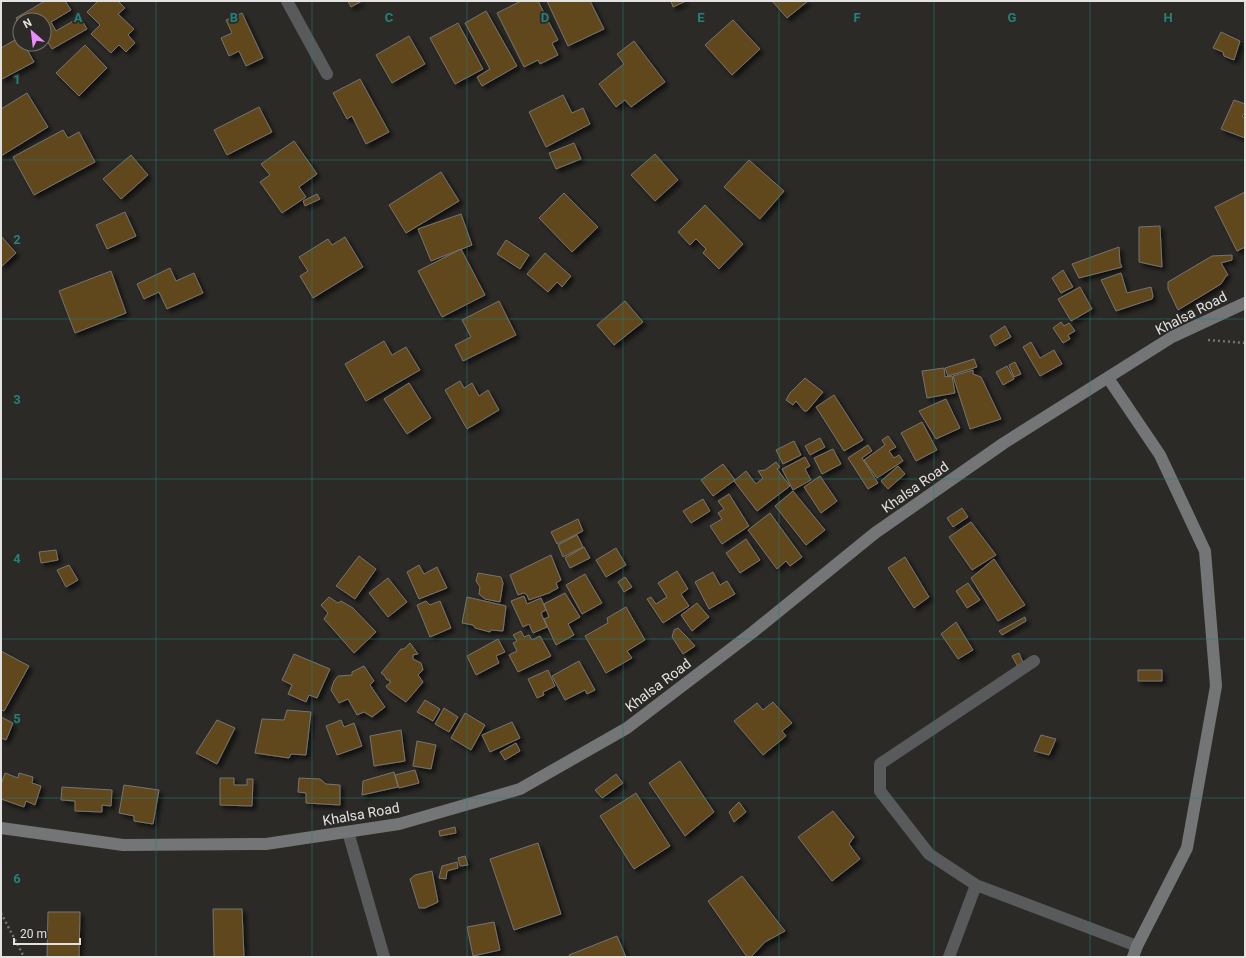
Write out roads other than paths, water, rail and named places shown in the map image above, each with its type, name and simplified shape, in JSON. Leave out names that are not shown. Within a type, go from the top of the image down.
[{"type":"main road","name":"Khalsa Road","points":[[1,828],[123,845],[266,844],[399,824],[520,789],[627,728],[753,632],[874,533],[1004,443],[1172,337],[1245,303]]},
{"type":"main road","points":[[1108,378],[1160,455],[1205,551],[1216,686],[1187,848],[1135,951]]},
{"type":"street","points":[[287,1],[327,74]]},
{"type":"street","points":[[1034,661],[880,764],[880,791],[929,854],[976,885],[1135,951]]},
{"type":"street","points":[[348,832],[384,957]]},
{"type":"street","points":[[949,957],[976,885]]}]
